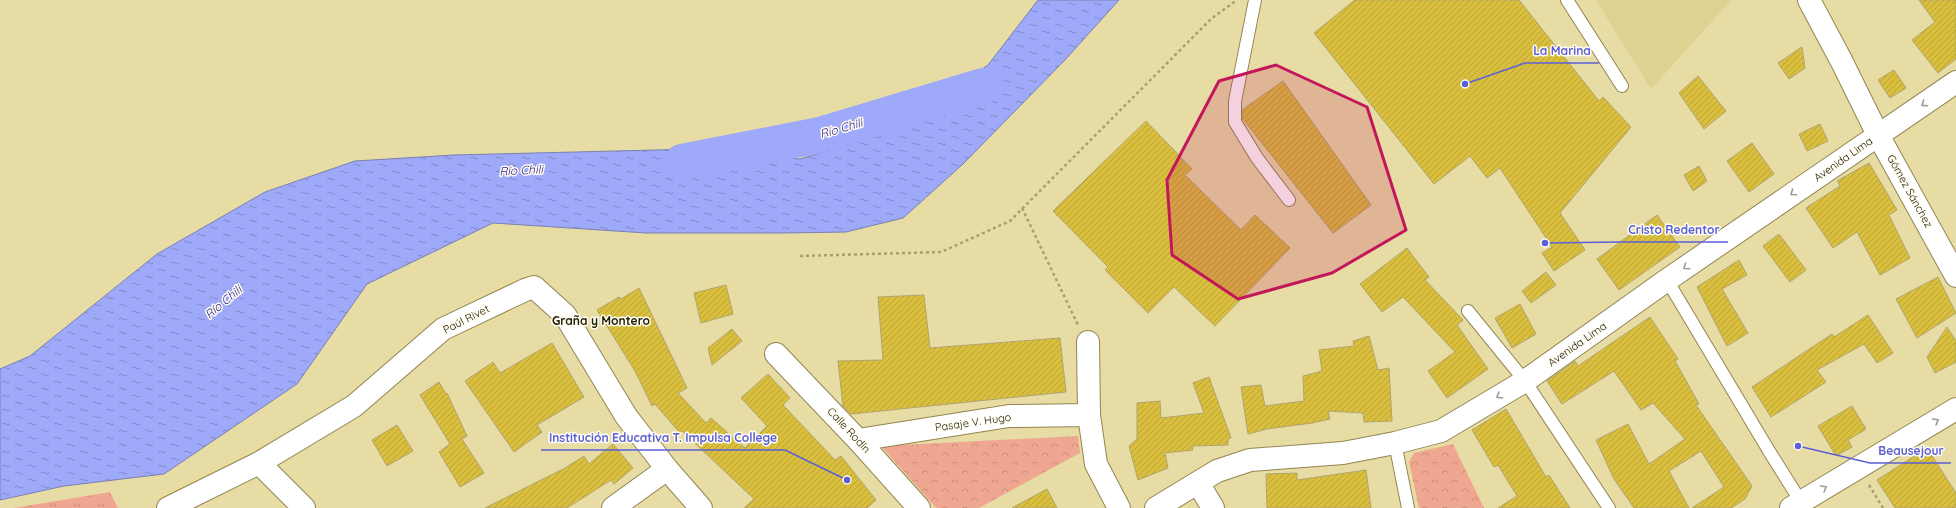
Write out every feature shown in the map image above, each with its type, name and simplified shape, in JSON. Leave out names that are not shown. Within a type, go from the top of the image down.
[{"type":"street","name":"Gómez Sánchez","points":[[1816,3],[1878,135],[1956,276]]},
{"type":"street","name":"Avenida Lima","points":[[1156,508],[1217,471],[1250,460],[1343,453],[1395,444],[1441,431],[1525,381],[1667,280],[1956,82]]},
{"type":"street","name":"Paúl Rivet","points":[[168,508],[259,463],[354,406],[443,329],[534,287],[565,315],[626,416],[667,469],[701,508]]},
{"type":"street","points":[[1084,335],[1089,415],[1096,464],[1119,508]]},
{"type":"street","name":"Calle Rodín","points":[[776,354],[858,440],[919,508]]},
{"type":"street","points":[[1796,505],[1956,409]]},
{"type":"street","name":"Pasaje V. Hugo","points":[[858,440],[1009,416],[1089,415]]},
{"type":"street","points":[[259,463],[304,508]]},
{"type":"street","points":[[613,508],[667,469]]},
{"type":"street","points":[[1198,483],[1213,508]]},
{"type":"lane","points":[[1255,0],[1235,100],[1234,122],[1257,158],[1289,200]]},
{"type":"lane","points":[[1567,0],[1622,86]]},
{"type":"lane","points":[[1667,280],[1769,451],[1796,505]]},
{"type":"lane","points":[[1468,311],[1525,381],[1609,508]]},
{"type":"lane","points":[[1395,444],[1408,508]]},
{"type":"path","points":[[800,256],[941,252],[1010,221],[1212,18],[1237,0]]},
{"type":"path","points":[[1022,208],[1084,335]]},
{"type":"path","points":[[1858,467],[1882,508]]},
{"type":"highlighted area","points":[[1276,65],[1367,107],[1406,230],[1332,273],[1238,299],[1172,255],[1167,180],[1219,81]]},
{"type":"shaded area","points":[[1596,0],[1731,0],[1651,89]]},
{"type":"green space","points":[[1078,436],[1080,453],[979,508],[936,508],[881,446]]},
{"type":"green space","points":[[1453,444],[1484,508],[1419,508],[1409,462],[1414,453]]},
{"type":"green space","points":[[110,492],[118,508],[14,508]]},
{"type":"water","points":[[1038,0],[1119,0],[1064,61],[963,164],[903,218],[846,232],[783,233],[646,233],[493,223],[367,284],[297,384],[164,474],[64,486],[0,500],[0,369],[30,356],[157,254],[265,192],[355,161],[454,155],[695,149],[800,159],[884,134],[988,65]]},
{"type":"building","points":[[1355,0],[1519,0],[1599,101],[1603,97],[1631,127],[1560,213],[1585,250],[1554,271],[1542,253],[1552,247],[1500,168],[1487,178],[1470,156],[1434,184],[1314,33]]},
{"type":"building","points":[[1919,0],[1956,0],[1956,59],[1938,73],[1912,40],[1935,22]]},
{"type":"building","points":[[1802,47],[1805,68],[1789,79],[1778,63]]},
{"type":"building","points":[[1894,70],[1906,88],[1890,98],[1878,80]]},
{"type":"building","points":[[1698,76],[1726,111],[1704,129],[1679,93]]},
{"type":"building","points":[[1283,81],[1371,205],[1333,233],[1242,118],[1242,110]]},
{"type":"building","points":[[1146,121],[1192,169],[1185,175],[1241,230],[1255,215],[1290,248],[1215,326],[1174,287],[1148,313],[1105,270],[1108,267],[1053,211]]},
{"type":"building","points":[[1820,124],[1828,141],[1807,151],[1799,134]]},
{"type":"building","points":[[1752,143],[1774,174],[1749,192],[1727,161]]},
{"type":"building","points":[[1869,163],[1897,210],[1889,215],[1910,258],[1880,275],[1857,232],[1833,248],[1806,208],[1840,186],[1837,181]]},
{"type":"building","points":[[1699,166],[1707,181],[1693,191],[1684,175]]},
{"type":"building","points":[[1657,215],[1680,247],[1619,290],[1597,259]]},
{"type":"building","points":[[1779,234],[1806,270],[1790,282],[1763,246]]},
{"type":"building","points":[[1407,248],[1429,277],[1425,280],[1463,320],[1457,325],[1488,369],[1447,398],[1428,371],[1455,352],[1403,297],[1382,312],[1360,284]]},
{"type":"building","points":[[1739,260],[1747,275],[1722,289],[1748,333],[1727,346],[1697,287]]},
{"type":"building","points":[[1546,272],[1556,285],[1531,303],[1522,291]]},
{"type":"building","points":[[1938,277],[1956,313],[1917,338],[1896,299]]},
{"type":"building","points":[[726,285],[733,314],[701,323],[694,293]]},
{"type":"building","points":[[639,288],[687,388],[678,393],[706,423],[711,418],[745,448],[767,426],[741,398],[768,374],[790,398],[783,405],[835,460],[841,456],[876,500],[867,508],[744,508],[754,499],[682,431],[680,433],[655,404],[652,406],[635,371],[597,310],[619,297],[621,299]]},
{"type":"building","points":[[924,295],[930,348],[1060,338],[1066,392],[851,414],[843,406],[838,361],[883,360],[878,297]]},
{"type":"building","points":[[1520,304],[1536,334],[1512,348],[1495,318]]},
{"type":"building","points":[[1868,315],[1893,353],[1877,363],[1864,344],[1817,370],[1826,382],[1771,417],[1752,387],[1832,334],[1834,337]]},
{"type":"building","points":[[1650,317],[1678,359],[1675,361],[1699,404],[1696,405],[1752,486],[1745,499],[1731,508],[1692,508],[1724,487],[1701,451],[1669,471],[1689,508],[1634,508],[1614,479],[1596,440],[1628,424],[1649,464],[1685,439],[1653,403],[1641,410],[1614,371],[1562,404],[1547,381],[1575,361],[1578,366]]},
{"type":"building","points":[[1947,327],[1956,341],[1956,362],[1935,373],[1927,357]]},
{"type":"building","points":[[732,329],[742,341],[712,365],[708,348]]},
{"type":"building","points":[[1369,336],[1378,370],[1389,368],[1392,421],[1364,422],[1363,413],[1328,411],[1330,419],[1267,429],[1248,434],[1241,387],[1261,385],[1265,406],[1304,401],[1303,376],[1322,371],[1319,350],[1354,346],[1353,341]]},
{"type":"building","points":[[552,343],[584,397],[537,425],[542,432],[514,452],[465,381],[493,362],[500,373]]},
{"type":"building","points":[[1209,377],[1231,438],[1228,439],[1228,445],[1192,446],[1193,450],[1165,453],[1168,468],[1138,480],[1129,446],[1137,439],[1137,403],[1160,401],[1161,418],[1204,413],[1193,383]]},
{"type":"building","points":[[439,382],[446,394],[447,393],[467,436],[462,439],[484,473],[460,487],[439,452],[450,444],[420,395]]},
{"type":"building","points":[[1852,406],[1866,429],[1848,440],[1852,447],[1836,456],[1818,426]]},
{"type":"building","points":[[1506,409],[1546,477],[1549,475],[1570,508],[1498,508],[1517,496],[1498,465],[1494,467],[1472,430]]},
{"type":"building","points":[[397,425],[413,451],[387,466],[372,440]]},
{"type":"building","points":[[613,444],[633,468],[614,484],[611,480],[567,508],[485,508],[565,468],[584,456],[589,464]]},
{"type":"building","points":[[1927,448],[1956,493],[1956,508],[1895,508],[1877,480]]},
{"type":"building","points":[[1366,470],[1371,508],[1267,508],[1266,474],[1297,473],[1297,480]]},
{"type":"building","points":[[1047,489],[1057,508],[1012,508]]},
{"type":"waterway","name":"Río Chili","points":[[682,162],[820,135],[983,86]]},
{"type":"place","name":"La Marina","points":[[1465,84]]},
{"type":"place","name":"Cristo Redentor","points":[[1545,243]]},
{"type":"place","name":"Beausejour","points":[[1798,446]]},
{"type":"place","name":"Institución Educativa T. Impulsa College","points":[[847,480]]},
{"type":"district","name":"Graña y Montero","points":[[601,320]]}]
